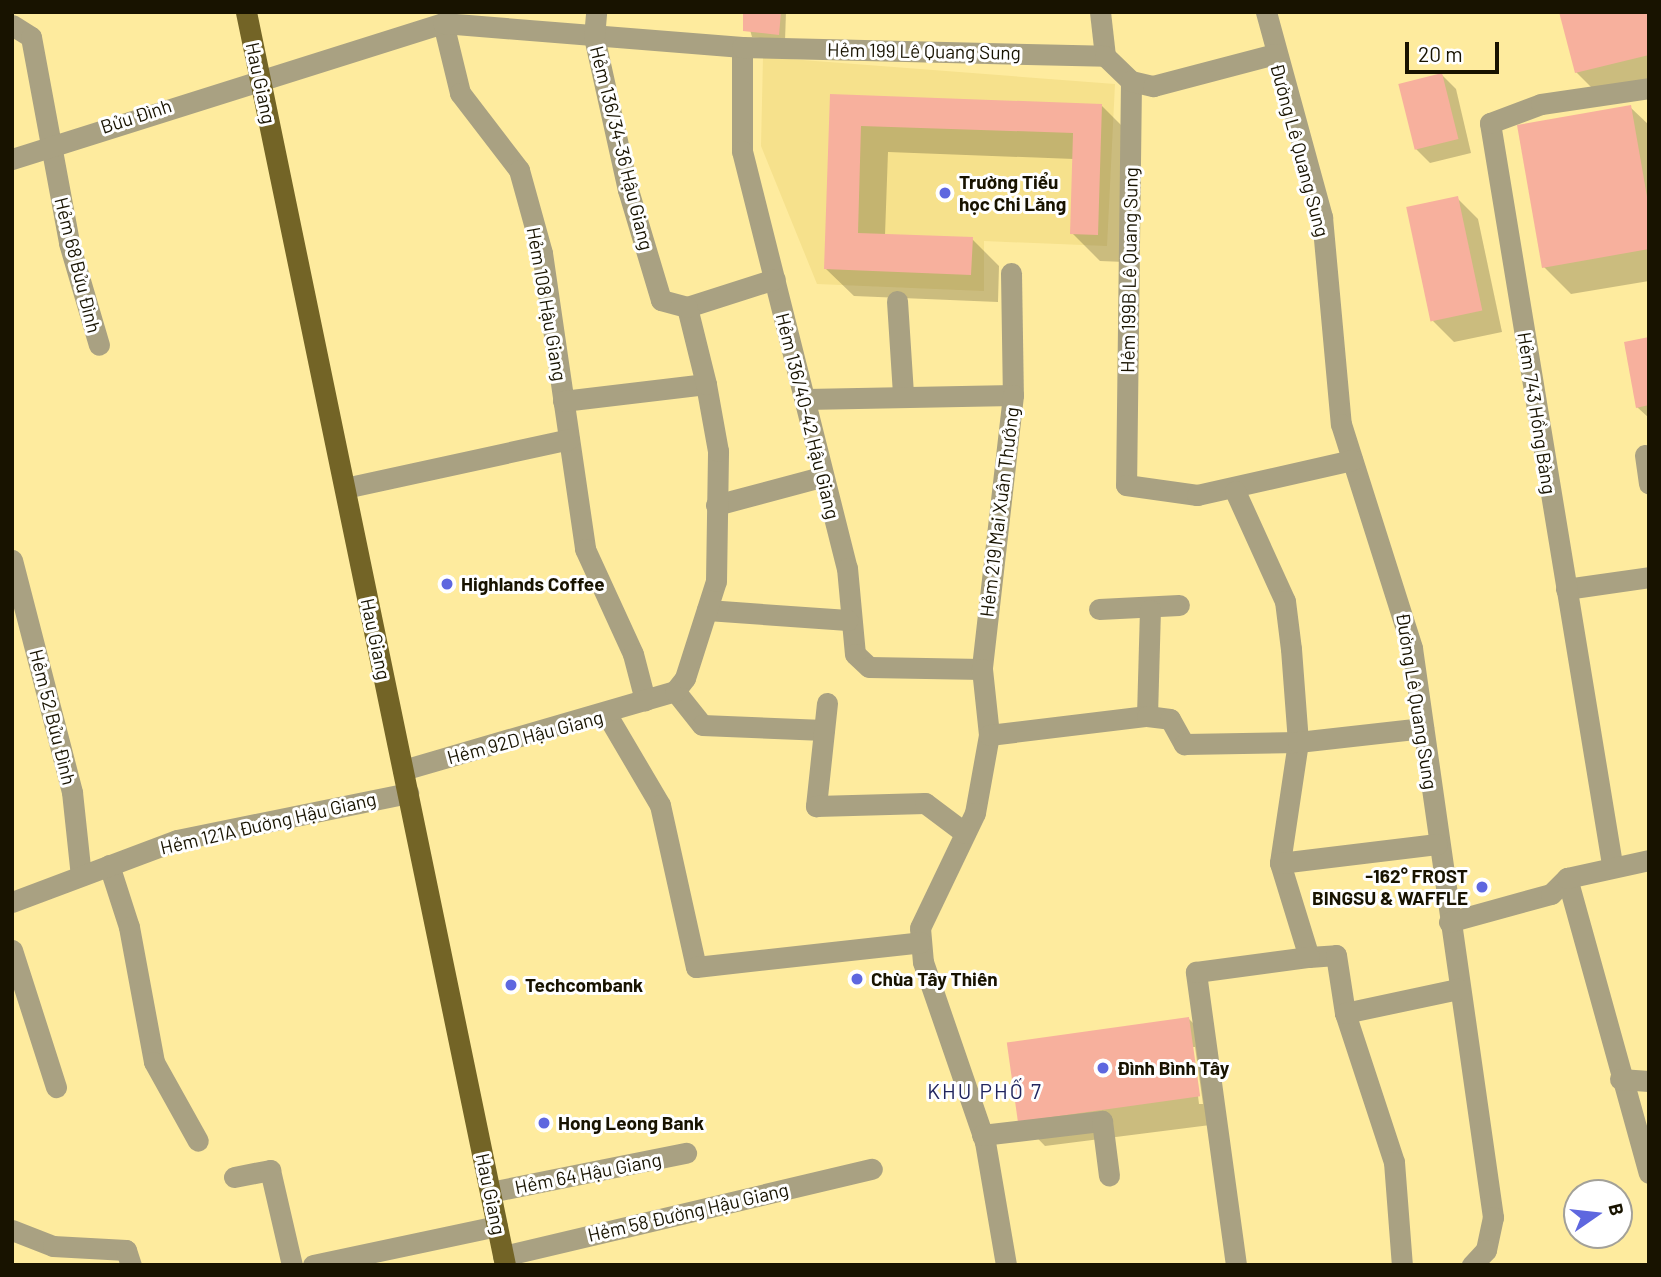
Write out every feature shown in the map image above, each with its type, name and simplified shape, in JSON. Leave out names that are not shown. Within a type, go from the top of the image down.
[{"type":"main road","name":"Hau Giang","points":[[246,12],[504,1260]]},
{"type":"street","name":"Hẻm 136/34-36 Hậu Giang","points":[[596,12],[594,37],[628,190],[662,300],[687,307]]},
{"type":"street","points":[[1100,12],[1105,56],[1131,81],[1153,86],[1275,54]]},
{"type":"street","name":"Đường Lê Quang Sung","points":[[1266,12],[1275,54],[1322,217],[1341,424],[1398,592],[1423,729],[1496,1265]]},
{"type":"street","name":"Bửu Đình","points":[[12,159],[50,144],[260,76],[443,23],[501,19]]},
{"type":"street","name":"Hẻm 199 Lê Quang Sung","points":[[501,19],[594,37],[742,47],[1105,56]]},
{"type":"street","name":"Hẻm 108 Hậu Giang","points":[[443,23],[460,93],[519,170],[542,253],[585,549],[604,597],[634,654],[645,699]]},
{"type":"street","name":"Hẻm 68 Bửu Đình","points":[[12,25],[31,37],[69,243],[99,345]]},
{"type":"street","name":"Hẻm 136/40-42 Hậu Giang","points":[[742,47],[742,151],[806,399],[821,477],[847,568],[848,620],[855,654],[869,667],[982,669]]},
{"type":"street","name":"Hẻm 199B Lê Quang Sung","points":[[1131,81],[1126,485],[1197,495],[1235,491]]},
{"type":"street","name":"Hẻm 743 Hồng Bàng","points":[[1612,864],[1490,123],[1541,104],[1649,88]]},
{"type":"street","points":[[1011,273],[1013,395]]},
{"type":"street","points":[[775,279],[687,307],[706,384],[718,451],[716,581],[685,678],[675,691],[702,725],[824,730]]},
{"type":"street","points":[[897,301],[903,394]]},
{"type":"street","points":[[563,401],[706,384]]},
{"type":"street","name":"Hẻm 219 Mai Xuân Thưởng","points":[[806,399],[903,394],[1013,395],[982,669],[989,735],[975,813],[920,928],[921,942]]},
{"type":"street","points":[[345,488],[569,439]]},
{"type":"street","points":[[1645,455],[1649,484]]},
{"type":"street","points":[[1309,957],[1280,863],[1298,742],[1290,685],[1285,601],[1235,491],[1352,460]]},
{"type":"street","points":[[716,505],[821,477]]},
{"type":"street","name":"Hẻm 52 Bửu Đình","points":[[12,560],[72,792],[81,876]]},
{"type":"street","points":[[1566,589],[1649,576]]},
{"type":"street","points":[[1098,609],[1150,610],[1179,604]]},
{"type":"street","points":[[707,610],[848,620]]},
{"type":"street","points":[[1147,716],[1150,610]]},
{"type":"street","name":"Hẻm 92D Hậu Giang","points":[[403,770],[607,715],[645,699],[675,691]]},
{"type":"street","points":[[827,703],[816,806],[925,803],[965,832]]},
{"type":"street","points":[[607,715],[660,806],[696,967],[921,942],[982,1135],[1000,1203],[1006,1265]]},
{"type":"street","points":[[989,735],[1147,716],[1170,719],[1184,744],[1298,742],[1423,729]]},
{"type":"street","name":"Hẻm 121A Đường Hậu Giang","points":[[12,902],[177,840],[408,793]]},
{"type":"street","points":[[1280,863],[1437,844]]},
{"type":"street","points":[[1448,922],[1551,894],[1567,878],[1612,864],[1649,860]]},
{"type":"street","points":[[109,865],[129,927],[154,1062],[198,1141]]},
{"type":"street","points":[[1567,878],[1620,1079],[1649,1173]]},
{"type":"street","points":[[12,950],[57,1087]]},
{"type":"street","points":[[1236,1265],[1196,972],[1336,955],[1345,1013],[1394,1161],[1402,1265]]},
{"type":"street","points":[[1345,1013],[1458,989]]},
{"type":"street","points":[[1620,1079],[1649,1081]]},
{"type":"street","points":[[982,1135],[1102,1121],[1109,1176]]},
{"type":"street","name":"Hẻm 64 Hậu Giang","points":[[490,1192],[686,1153]]},
{"type":"street","name":"Hẻm 58 Đường Hậu Giang","points":[[504,1260],[872,1169]]},
{"type":"street","points":[[234,1177],[270,1170],[292,1265]]},
{"type":"street","points":[[313,1265],[497,1226]]},
{"type":"street","points":[[12,1230],[53,1246],[126,1250],[131,1265]]},
{"type":"street","points":[[1472,1265],[1492,1236]]},
{"type":"shaded area","name":"Trường Tiểu học Chi Lăng","points":[[763,57],[1115,84],[1107,246],[984,241],[984,291],[817,284],[761,146]]},
{"type":"building","points":[[743,12],[781,12],[779,35],[743,31]]},
{"type":"building","points":[[1559,12],[1649,12],[1649,55],[1575,73]]},
{"type":"building","points":[[1442,73],[1458,139],[1415,150],[1398,84]]},
{"type":"building","points":[[830,94],[1102,104],[1098,235],[1070,234],[1073,133],[861,126],[858,233],[973,237],[971,275],[824,269]]},
{"type":"building","points":[[1631,105],[1649,208],[1649,249],[1542,268],[1517,125]]},
{"type":"building","points":[[1458,196],[1482,310],[1430,321],[1406,207]]},
{"type":"building","points":[[1649,337],[1649,405],[1636,408],[1624,342]]},
{"type":"building","name":"Đình Bình Tây","points":[[1189,1017],[1200,1096],[1018,1122],[1007,1043]]},
{"type":"place","name":"Trường Tiểu học Chi Lăng","points":[[945,193]]},
{"type":"place","name":"Highlands Coffee","points":[[447,584]]},
{"type":"place","name":"-162° FROST BINGSU & WAFFLE","points":[[1482,887]]},
{"type":"place","name":"Chùa Tây Thiên","points":[[857,979]]},
{"type":"place","name":"Techcombank","points":[[511,985]]},
{"type":"place","name":"Đình Bình Tây","points":[[1103,1068]]},
{"type":"place","name":"Hong Leong Bank","points":[[544,1123]]},
{"type":"district","name":"KHU PHỐ 7","points":[[985,1091]]}]
